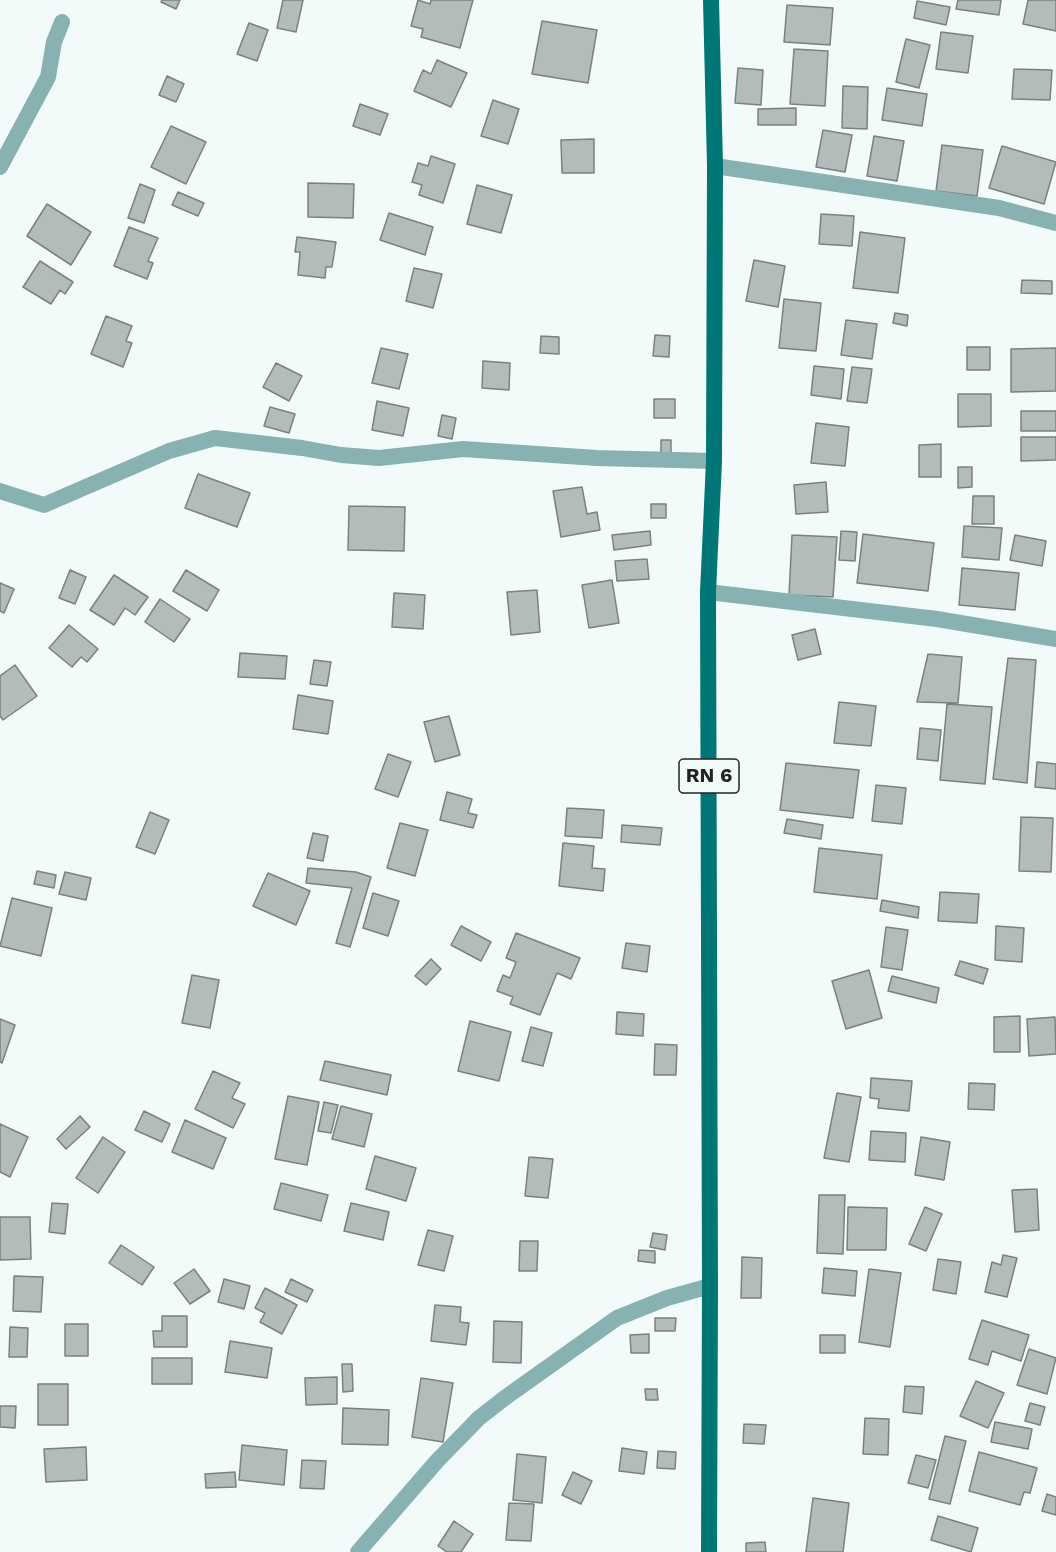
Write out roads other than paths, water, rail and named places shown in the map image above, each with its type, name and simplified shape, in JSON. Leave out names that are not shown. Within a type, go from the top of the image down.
[{"type":"main road","name":"RN 6","points":[[709,1552],[708,592],[714,461],[715,166],[711,0]]},
{"type":"street","points":[[0,167],[48,77],[54,42],[62,22]]},
{"type":"street","points":[[715,166],[999,208],[1056,223]]},
{"type":"street","points":[[0,491],[44,505],[169,451],[215,438],[379,458],[463,449],[597,458],[714,461]]},
{"type":"street","points":[[708,592],[937,619],[1056,639]]},
{"type":"street","points":[[357,1552],[437,1461],[479,1418],[506,1397],[617,1318],[667,1298],[710,1286]]}]
